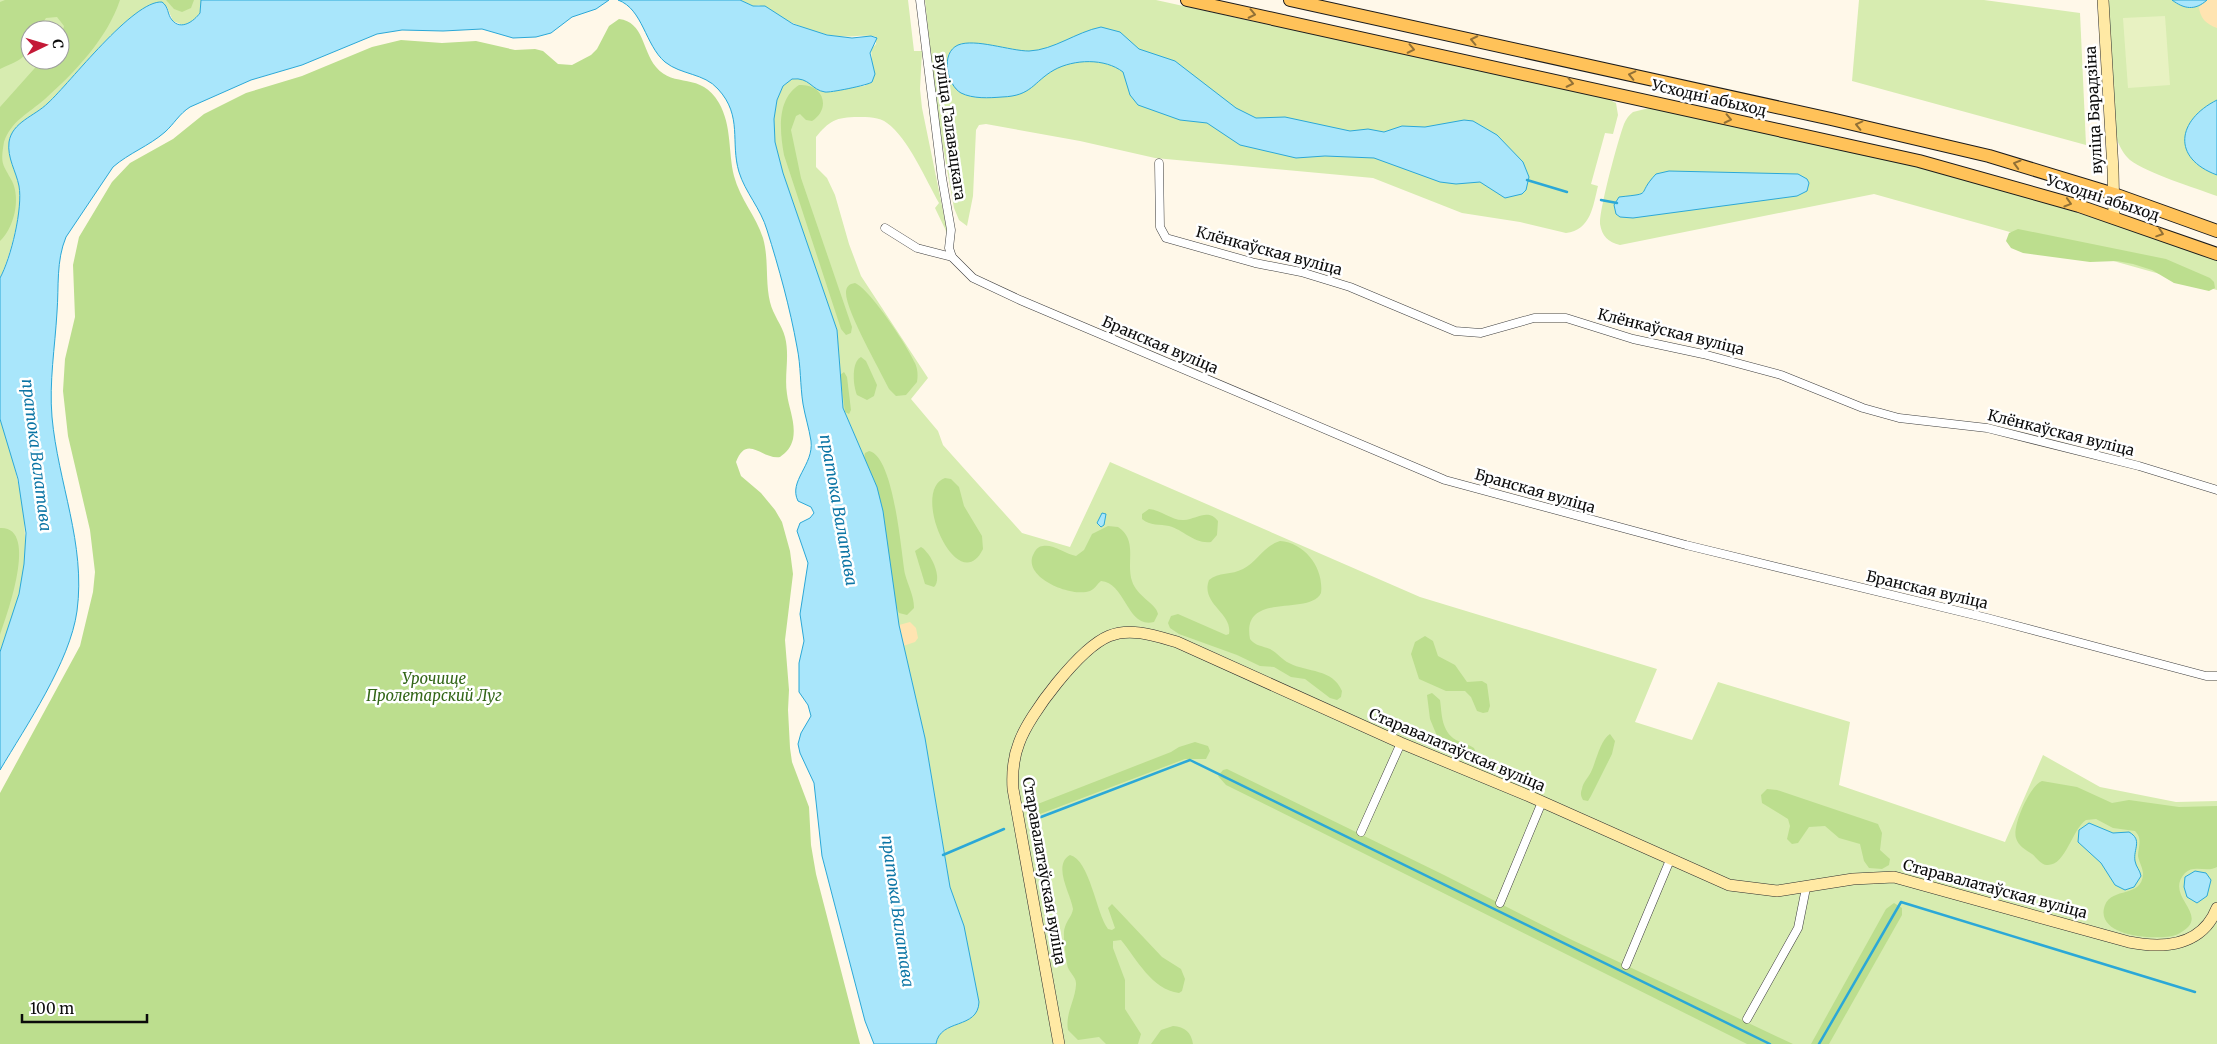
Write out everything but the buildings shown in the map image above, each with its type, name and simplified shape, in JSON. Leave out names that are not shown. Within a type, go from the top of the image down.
[{"type":"main road","name":"Усходні абыход","points":[[1188,0],[1895,156],[1988,179],[2114,218],[2217,254]]},
{"type":"main road","name":"Усходні абыход","points":[[1290,0],[1884,131],[1989,156],[2114,194],[2217,231]]},
{"type":"street","name":"вуліца Галавацкага","points":[[920,0],[942,178],[951,230],[949,248],[952,257]]},
{"type":"street","name":"вуліца Барадзіна","points":[[2103,0],[2114,218]]},
{"type":"street","name":"Клёнкаўская вуліца","points":[[1159,163],[1160,227],[1166,238],[1255,263],[1301,272],[1342,285],[1456,331],[1481,333],[1534,318],[1566,318],[1633,339],[1703,354],[1781,375],[1863,408],[1899,418],[1988,428],[2139,466],[2217,490]]},
{"type":"street","points":[[885,228],[917,248],[952,257]]},
{"type":"street","name":"Бранская вуліца","points":[[952,257],[973,278],[999,290],[1445,480],[1686,546],[1987,618],[2206,676],[2217,676]]},
{"type":"street","name":"Старавалатаўская вуліца","points":[[1059,1044],[1016,805],[1012,773],[1018,744],[1030,719],[1074,664],[1108,636],[1125,632],[1151,634],[1177,642],[1401,743],[1542,802],[1670,860],[1745,889],[1777,892],[1853,879],[1894,877],[2116,938],[2154,946],[2178,944],[2189,940],[2209,924],[2217,908]]},
{"type":"street","points":[[1361,832],[1401,743]]},
{"type":"street","points":[[1500,903],[1542,802]]},
{"type":"street","points":[[1626,965],[1670,860]]},
{"type":"street","points":[[1747,1019],[1798,928],[1806,888]]},
{"type":"green space","points":[[0,0],[201,0],[202,5],[198,16],[183,25],[173,21],[167,7],[162,2],[150,5],[135,14],[102,44],[48,103],[21,123],[13,132],[10,138],[9,150],[18,180],[20,196],[17,220],[8,258],[0,278]]},
{"type":"green space","points":[[5,0],[120,0],[107,28],[89,54],[56,89],[21,118],[7,135],[4,142],[2,160],[15,188],[16,204],[9,229],[0,241],[0,107],[33,70],[70,70],[70,20],[59,20],[57,17],[46,18],[45,20],[20,20],[20,59],[0,69],[0,2]]},
{"type":"green space","points":[[166,0],[194,0],[191,8],[182,12],[174,9]]},
{"type":"green space","points":[[740,0],[908,0],[914,51],[922,51],[920,89],[922,108],[948,235],[935,208],[939,203],[916,160],[895,130],[884,121],[865,117],[850,117],[838,119],[829,124],[816,137],[816,167],[827,178],[835,195],[849,244],[861,276],[928,378],[911,399],[938,431],[943,445],[1022,533],[1070,547],[1110,462],[1420,597],[1657,669],[1635,722],[1692,740],[1718,682],[1850,722],[1839,785],[2005,842],[2043,755],[2100,787],[2176,802],[2217,801],[2217,1044],[936,1044],[939,1036],[944,1031],[966,1021],[972,1016],[977,1011],[979,1002],[960,915],[950,887],[925,738],[899,625],[869,468],[843,408],[837,330],[783,173],[775,142],[774,119],[777,100],[783,86],[792,79],[803,79],[818,89],[831,92],[846,87],[865,86],[872,61],[871,49],[876,44],[876,37],[841,36],[816,32],[787,20],[759,5],[753,6]]},
{"type":"green space","points":[[925,0],[1156,0],[1608,99],[1616,103],[1618,115],[1613,134],[1605,133],[1591,184],[1598,186],[1590,216],[1581,227],[1566,233],[1520,222],[1462,213],[1373,178],[1155,158],[1080,141],[986,124],[979,125],[976,130],[973,196],[967,226],[959,220],[954,208],[937,114]]},
{"type":"green space","points":[[1859,0],[1984,0],[2080,13],[2086,145],[1852,81]]},
{"type":"green space","points":[[2107,0],[2217,0],[2217,196],[2148,170],[2125,155],[2116,137]]},
{"type":"green space","points":[[2165,16],[2170,85],[2128,88],[2123,18]]},
{"type":"green space","name":"Урочище Пролетарский Луг","points":[[619,19],[627,21],[638,31],[651,60],[663,74],[704,87],[712,93],[719,103],[726,121],[734,176],[763,238],[770,302],[784,333],[786,344],[786,387],[794,433],[791,444],[780,457],[773,457],[750,448],[745,449],[740,454],[736,462],[741,476],[761,493],[775,510],[782,522],[790,551],[793,574],[785,640],[789,690],[790,748],[792,762],[809,807],[811,845],[816,874],[860,1044],[0,1044],[0,793],[80,646],[93,592],[95,572],[90,530],[68,436],[63,391],[65,359],[75,317],[73,265],[79,237],[112,182],[130,163],[173,139],[204,114],[246,93],[302,76],[372,47],[401,40],[442,43],[476,41],[515,50],[535,49],[543,51],[558,64],[572,65],[591,55],[597,49],[609,26]]},
{"type":"green space","points":[[799,85],[807,85],[814,88],[822,97],[822,110],[818,116],[812,121],[806,120],[800,114],[796,116],[791,130],[801,178],[852,327],[851,333],[846,335],[841,329],[784,155],[781,117],[786,99]]},
{"type":"green space","points":[[1649,108],[1850,149],[1943,173],[2081,214],[2217,260],[2217,290],[1874,194],[1620,245],[1616,244],[1604,235],[1600,224],[1609,175],[1626,120],[1633,112]]},
{"type":"green space","points":[[2018,229],[2166,259],[2210,278],[2214,282],[2215,288],[2209,291],[2174,283],[2152,270],[2117,261],[2090,262],[2023,253],[2011,248],[2006,241],[2009,233]]},
{"type":"green space","points":[[855,283],[879,307],[897,332],[915,363],[918,373],[917,382],[906,395],[896,396],[889,389],[851,313],[846,293],[849,286]]},
{"type":"green space","points":[[861,357],[866,361],[877,385],[874,396],[867,400],[857,395],[855,386],[854,369]]},
{"type":"green space","points":[[844,372],[847,377],[851,410],[849,414],[845,412],[840,375]]},
{"type":"green space","points":[[0,419],[18,484],[25,527],[25,549],[17,600],[0,652]]},
{"type":"green space","points":[[869,451],[878,457],[885,469],[895,506],[905,574],[914,603],[914,608],[907,615],[899,613],[895,605],[882,513],[872,477],[864,458],[865,453]]},
{"type":"green space","points":[[945,478],[951,479],[959,487],[964,506],[982,536],[983,549],[973,561],[961,561],[950,552],[941,538],[932,502],[935,487]]},
{"type":"green space","points":[[1149,509],[1180,520],[1210,515],[1218,521],[1217,535],[1211,542],[1199,541],[1169,526],[1148,523],[1142,519],[1142,514]]},
{"type":"green space","points":[[1108,526],[1118,527],[1128,538],[1132,581],[1134,587],[1157,610],[1158,614],[1154,622],[1145,622],[1138,619],[1116,589],[1109,584],[1101,581],[1090,591],[1072,591],[1050,584],[1034,570],[1032,562],[1034,553],[1039,547],[1051,546],[1076,556],[1084,550],[1092,534]]},
{"type":"green space","points":[[0,528],[12,531],[18,541],[19,556],[13,593],[0,635]]},
{"type":"green space","points":[[1280,541],[1298,547],[1311,559],[1320,575],[1321,593],[1314,600],[1304,603],[1265,609],[1256,615],[1250,624],[1250,639],[1270,649],[1289,663],[1332,678],[1342,691],[1341,697],[1337,700],[1330,698],[1305,679],[1291,677],[1274,667],[1260,666],[1237,655],[1179,634],[1170,628],[1168,623],[1171,616],[1178,614],[1226,635],[1229,634],[1226,620],[1209,596],[1207,588],[1209,580],[1213,577],[1243,569],[1270,546]]},
{"type":"green space","points":[[921,547],[929,555],[935,566],[937,578],[934,587],[925,584],[915,551]]},
{"type":"green space","points":[[1425,636],[1433,641],[1438,656],[1455,665],[1467,682],[1482,681],[1487,684],[1490,706],[1488,712],[1477,711],[1471,697],[1465,691],[1446,691],[1419,679],[1411,654],[1415,642]]},
{"type":"green space","points":[[1432,693],[1440,700],[1443,722],[1447,732],[1456,740],[1474,748],[1477,755],[1474,759],[1451,749],[1437,736],[1430,719],[1427,695]]},
{"type":"green space","points":[[1610,734],[1615,741],[1612,754],[1588,801],[1583,800],[1581,794],[1583,784],[1591,772],[1604,741]]},
{"type":"green space","points":[[1195,742],[1208,746],[1210,751],[1206,759],[1185,759],[1035,816],[1028,815],[1027,811],[1030,807]]},
{"type":"green space","points":[[1227,769],[1570,939],[1793,1044],[1747,1044],[1226,785],[1218,776],[1223,770]]},
{"type":"green space","points":[[2042,781],[2077,787],[2112,803],[2129,800],[2179,807],[2217,806],[2217,867],[2213,869],[2189,870],[2180,882],[2180,891],[2191,914],[2191,921],[2187,928],[2176,935],[2167,937],[2142,937],[2117,930],[2108,924],[2104,916],[2105,905],[2109,899],[2132,890],[2141,881],[2143,872],[2138,856],[2139,837],[2135,831],[2113,828],[2096,819],[2086,820],[2059,860],[2054,864],[2047,865],[2041,863],[2020,846],[2015,832],[2019,816],[2032,790]]},
{"type":"green space","points":[[1767,789],[1777,790],[1878,824],[1882,833],[1880,850],[1890,859],[1889,865],[1882,869],[1869,868],[1864,861],[1860,844],[1839,838],[1825,826],[1809,827],[1798,843],[1792,844],[1787,839],[1790,826],[1788,819],[1762,803],[1761,795]]},
{"type":"green space","points":[[1070,855],[1083,866],[1108,929],[1112,930],[1115,928],[1108,908],[1112,904],[1162,957],[1181,969],[1185,979],[1182,991],[1179,993],[1169,991],[1153,980],[1121,940],[1113,941],[1113,948],[1125,980],[1125,1009],[1141,1034],[1138,1044],[1106,1044],[1099,1037],[1078,1040],[1068,1030],[1068,1018],[1076,985],[1075,979],[1068,967],[1064,939],[1064,930],[1073,909],[1063,873],[1065,860]]},
{"type":"green space","points":[[1894,903],[1902,908],[1902,915],[1829,1044],[1811,1044],[1886,909]]},
{"type":"green space","points":[[1173,1026],[1187,1031],[1191,1036],[1193,1044],[1151,1044],[1161,1030]]},
{"type":"sand","points":[[2207,0],[2217,0],[2217,28],[2210,25],[2202,17],[2199,7]]},
{"type":"sand","points":[[910,622],[916,628],[918,638],[915,642],[903,646],[899,625]]},
{"type":"water","name":"пратока Валатава","points":[[201,0],[609,0],[596,9],[572,17],[551,33],[536,37],[513,38],[482,29],[443,31],[402,30],[377,34],[302,65],[251,80],[190,107],[159,137],[113,167],[66,237],[61,255],[59,274],[51,404],[55,442],[75,538],[79,586],[77,611],[66,651],[46,693],[0,770],[0,652],[19,594],[24,564],[26,533],[18,479],[0,419],[0,278],[15,233],[20,195],[18,180],[9,154],[9,142],[11,135],[19,124],[43,108],[102,44],[135,14],[150,5],[162,2],[166,6],[172,20],[179,25],[183,25],[191,22],[200,13]]},
{"type":"water","name":"пратока Валатава","points":[[618,0],[740,0],[753,6],[765,6],[793,24],[827,35],[852,38],[871,36],[877,38],[870,53],[875,74],[872,82],[857,87],[828,92],[820,91],[807,82],[798,79],[792,79],[783,86],[777,100],[774,119],[775,142],[783,173],[837,330],[843,408],[877,487],[883,511],[899,625],[925,738],[950,887],[964,926],[979,1002],[977,1011],[972,1017],[944,1030],[936,1044],[874,1044],[865,1021],[822,856],[814,783],[800,753],[798,744],[801,733],[811,716],[808,705],[799,692],[799,663],[804,641],[800,614],[808,563],[797,531],[800,523],[810,518],[814,513],[811,507],[798,501],[796,487],[809,458],[811,441],[803,404],[798,354],[788,303],[764,222],[739,172],[731,109],[726,99],[712,84],[665,62],[658,55],[633,11]]},
{"type":"water","points":[[2172,0],[2207,0],[2203,4],[2190,8]]},
{"type":"water","points":[[1101,27],[1120,32],[1139,49],[1175,61],[1236,108],[1256,118],[1285,117],[1350,131],[1368,129],[1384,132],[1402,126],[1425,127],[1464,120],[1473,121],[1497,135],[1523,162],[1529,177],[1526,190],[1522,194],[1505,198],[1480,182],[1456,184],[1440,182],[1374,158],[1325,156],[1296,158],[1240,145],[1207,123],[1180,120],[1138,105],[1130,95],[1123,72],[1116,67],[1099,62],[1080,62],[1062,66],[1026,91],[1002,97],[981,98],[966,95],[956,89],[949,76],[947,62],[949,55],[952,49],[958,45],[974,43],[1029,51],[1038,50]]},
{"type":"water","points":[[2217,100],[2217,175],[2202,168],[2192,159],[2186,149],[2185,139],[2187,128],[2194,118],[2204,108]]},
{"type":"water","points":[[1669,171],[1798,174],[1807,179],[1809,183],[1807,191],[1797,196],[1633,218],[1620,217],[1616,214],[1614,205],[1619,197],[1641,194],[1656,174]]},
{"type":"water","points":[[1102,513],[1106,514],[1104,525],[1101,527],[1097,523]]},
{"type":"water","points":[[2089,823],[2113,833],[2129,832],[2136,838],[2135,861],[2141,876],[2134,887],[2125,890],[2115,885],[2101,863],[2078,842],[2079,830]]},
{"type":"water","points":[[2195,871],[2206,873],[2211,880],[2207,896],[2197,903],[2187,897],[2184,887],[2185,877]]},
{"type":"waterway","points":[[1527,180],[1567,192]]},
{"type":"waterway","points":[[1601,200],[1617,203]]},
{"type":"waterway","points":[[1041,817],[1190,760],[1770,1044]]},
{"type":"waterway","points":[[943,855],[1004,829]]},
{"type":"waterway","points":[[1819,1044],[1901,902],[2195,992]]}]
